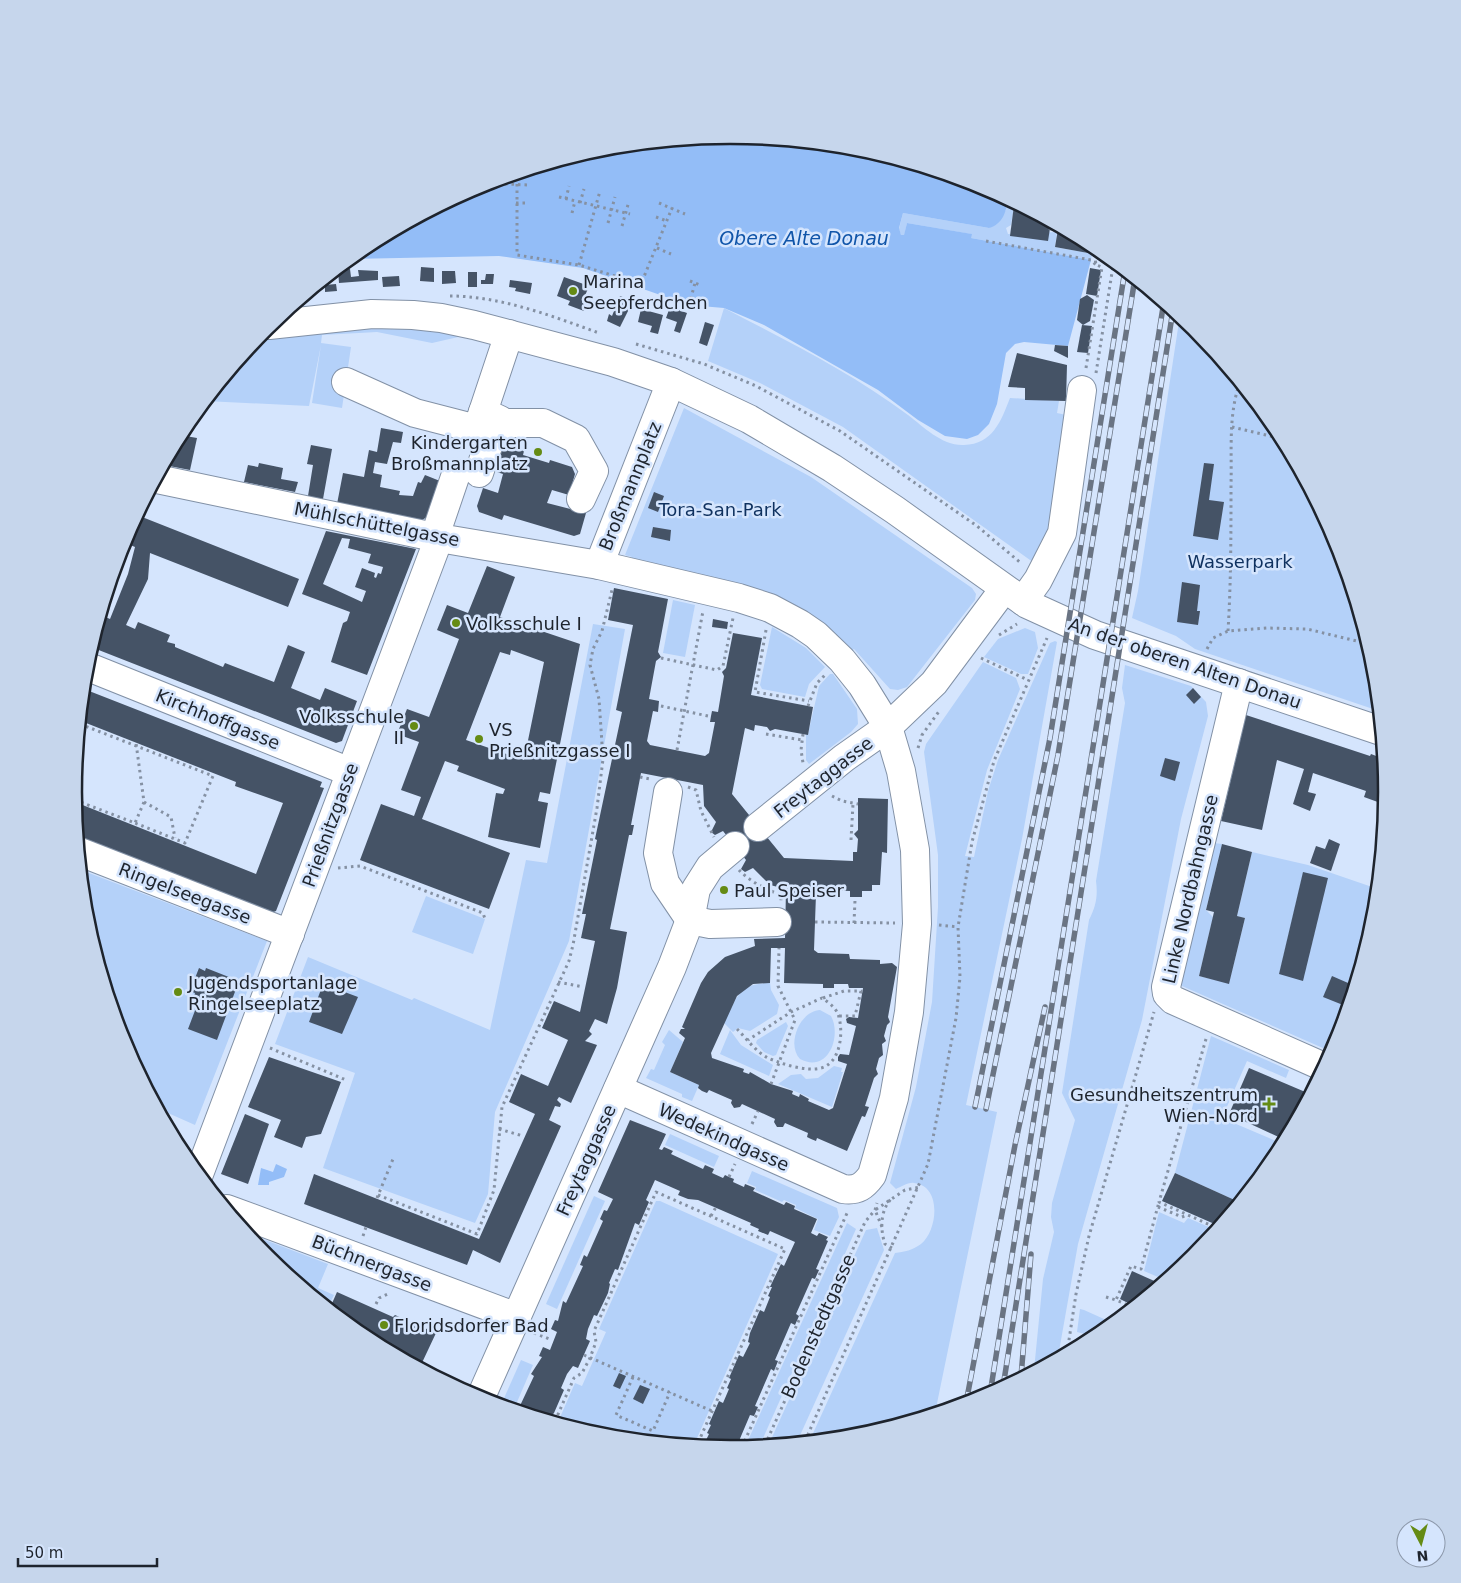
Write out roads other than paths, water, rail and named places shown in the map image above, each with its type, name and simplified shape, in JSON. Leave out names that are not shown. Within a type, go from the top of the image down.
[{"type":"street","points":[[282,324],[364,315],[406,315],[441,318],[614,362],[671,382],[749,419],[832,468],[895,510],[1007,591]]},
{"type":"street","name":"Prießnitzgasse","points":[[202,1166],[439,538],[438,525],[468,474],[489,426],[509,334]]},
{"type":"street","points":[[346,382],[416,413],[489,426],[543,423],[576,439],[594,471],[581,499]]},
{"type":"street","name":"Broßmannplatz","points":[[671,382],[609,567],[770,608],[816,634],[842,660],[862,685],[888,727]]},
{"type":"street","points":[[888,727],[934,683],[1007,591],[1038,580],[1062,533],[1082,390]]},
{"type":"street","name":"Mühlschüttelgasse","points":[[162,480],[439,538],[609,567]]},
{"type":"street","name":"An der oberen Alten Donau","points":[[1007,591],[1095,635],[1375,729]]},
{"type":"street","name":"Kirchhoffgasse","points":[[94,669],[350,772]]},
{"type":"street","name":"Linke Nordbahngasse","points":[[1239,683],[1188,889],[1166,987],[1167,994],[1173,1000],[1318,1064]]},
{"type":"street","name":"Freytaggasse","points":[[758,827],[837,764],[888,727]]},
{"type":"street","name":"Wedekindgasse","points":[[618,1089],[830,1184],[843,1189],[855,1189],[864,1186],[872,1175],[894,1098],[909,1012],[917,924],[915,850],[901,771],[888,727]]},
{"type":"street","points":[[678,790],[658,852],[664,883],[690,920],[710,924],[777,922]]},
{"type":"street","name":"Freytaggasse","points":[[484,1390],[672,967],[690,920],[696,889],[710,867],[729,850]]},
{"type":"street","name":"Ringelseegasse","points":[[86,854],[290,934]]},
{"type":"street","name":"Büchnergasse","points":[[237,1212],[517,1317]]},
{"type":"water","name":"Obere Alte Donau","points":[[730,143],[815,149],[857,156],[939,178],[1007,205],[1005,213],[998,224],[989,228],[903,213],[899,228],[901,235],[904,235],[907,223],[972,234],[971,238],[1091,260],[1068,346],[1024,342],[1015,344],[1006,353],[997,404],[989,424],[978,435],[967,439],[945,436],[918,420],[878,390],[764,325],[724,308],[689,305],[583,268],[499,256],[362,259],[407,230],[444,210],[522,178],[604,156],[646,149]]},
{"type":"water","points":[[276,1164],[287,1169],[284,1177],[269,1182],[269,1185],[258,1185],[261,1168],[273,1172]]},
{"type":"railway","points":[[975,1107],[1050,738],[1124,276]]},
{"type":"railway","points":[[986,1109],[1058,755],[1134,284]]},
{"type":"railway","points":[[992,1384],[1163,308]]},
{"type":"railway","points":[[1004,1379],[1172,317]]},
{"type":"railway","points":[[968,1394],[1015,1145],[1045,1007]]},
{"type":"railway","points":[[1022,1371],[1031,1254]]},
{"type":"place","name":"Marina Seepferdchen","points":[[573,291]]},
{"type":"place","name":"Kindergarten Broßmannplatz","points":[[538,452]]},
{"type":"place","name":"Volksschule I","points":[[456,623]]},
{"type":"place","name":"Volksschule II","points":[[414,726]]},
{"type":"place","name":"VS Prießnitzgasse I","points":[[479,739]]},
{"type":"place","name":"Paul Speiser","points":[[724,890]]},
{"type":"place","name":"Jugendsportanlage Ringelseeplatz","points":[[178,992]]},
{"type":"place","name":"Gesundheitszentrum Wien-Nord","points":[[1269,1104]]},
{"type":"place","name":"Floridsdorfer Bad","points":[[384,1325]]},
{"type":"park label","name":"Tora-San-Park","points":[[720,509]]},
{"type":"park label","name":"Wasserpark","points":[[1240,561]]}]
